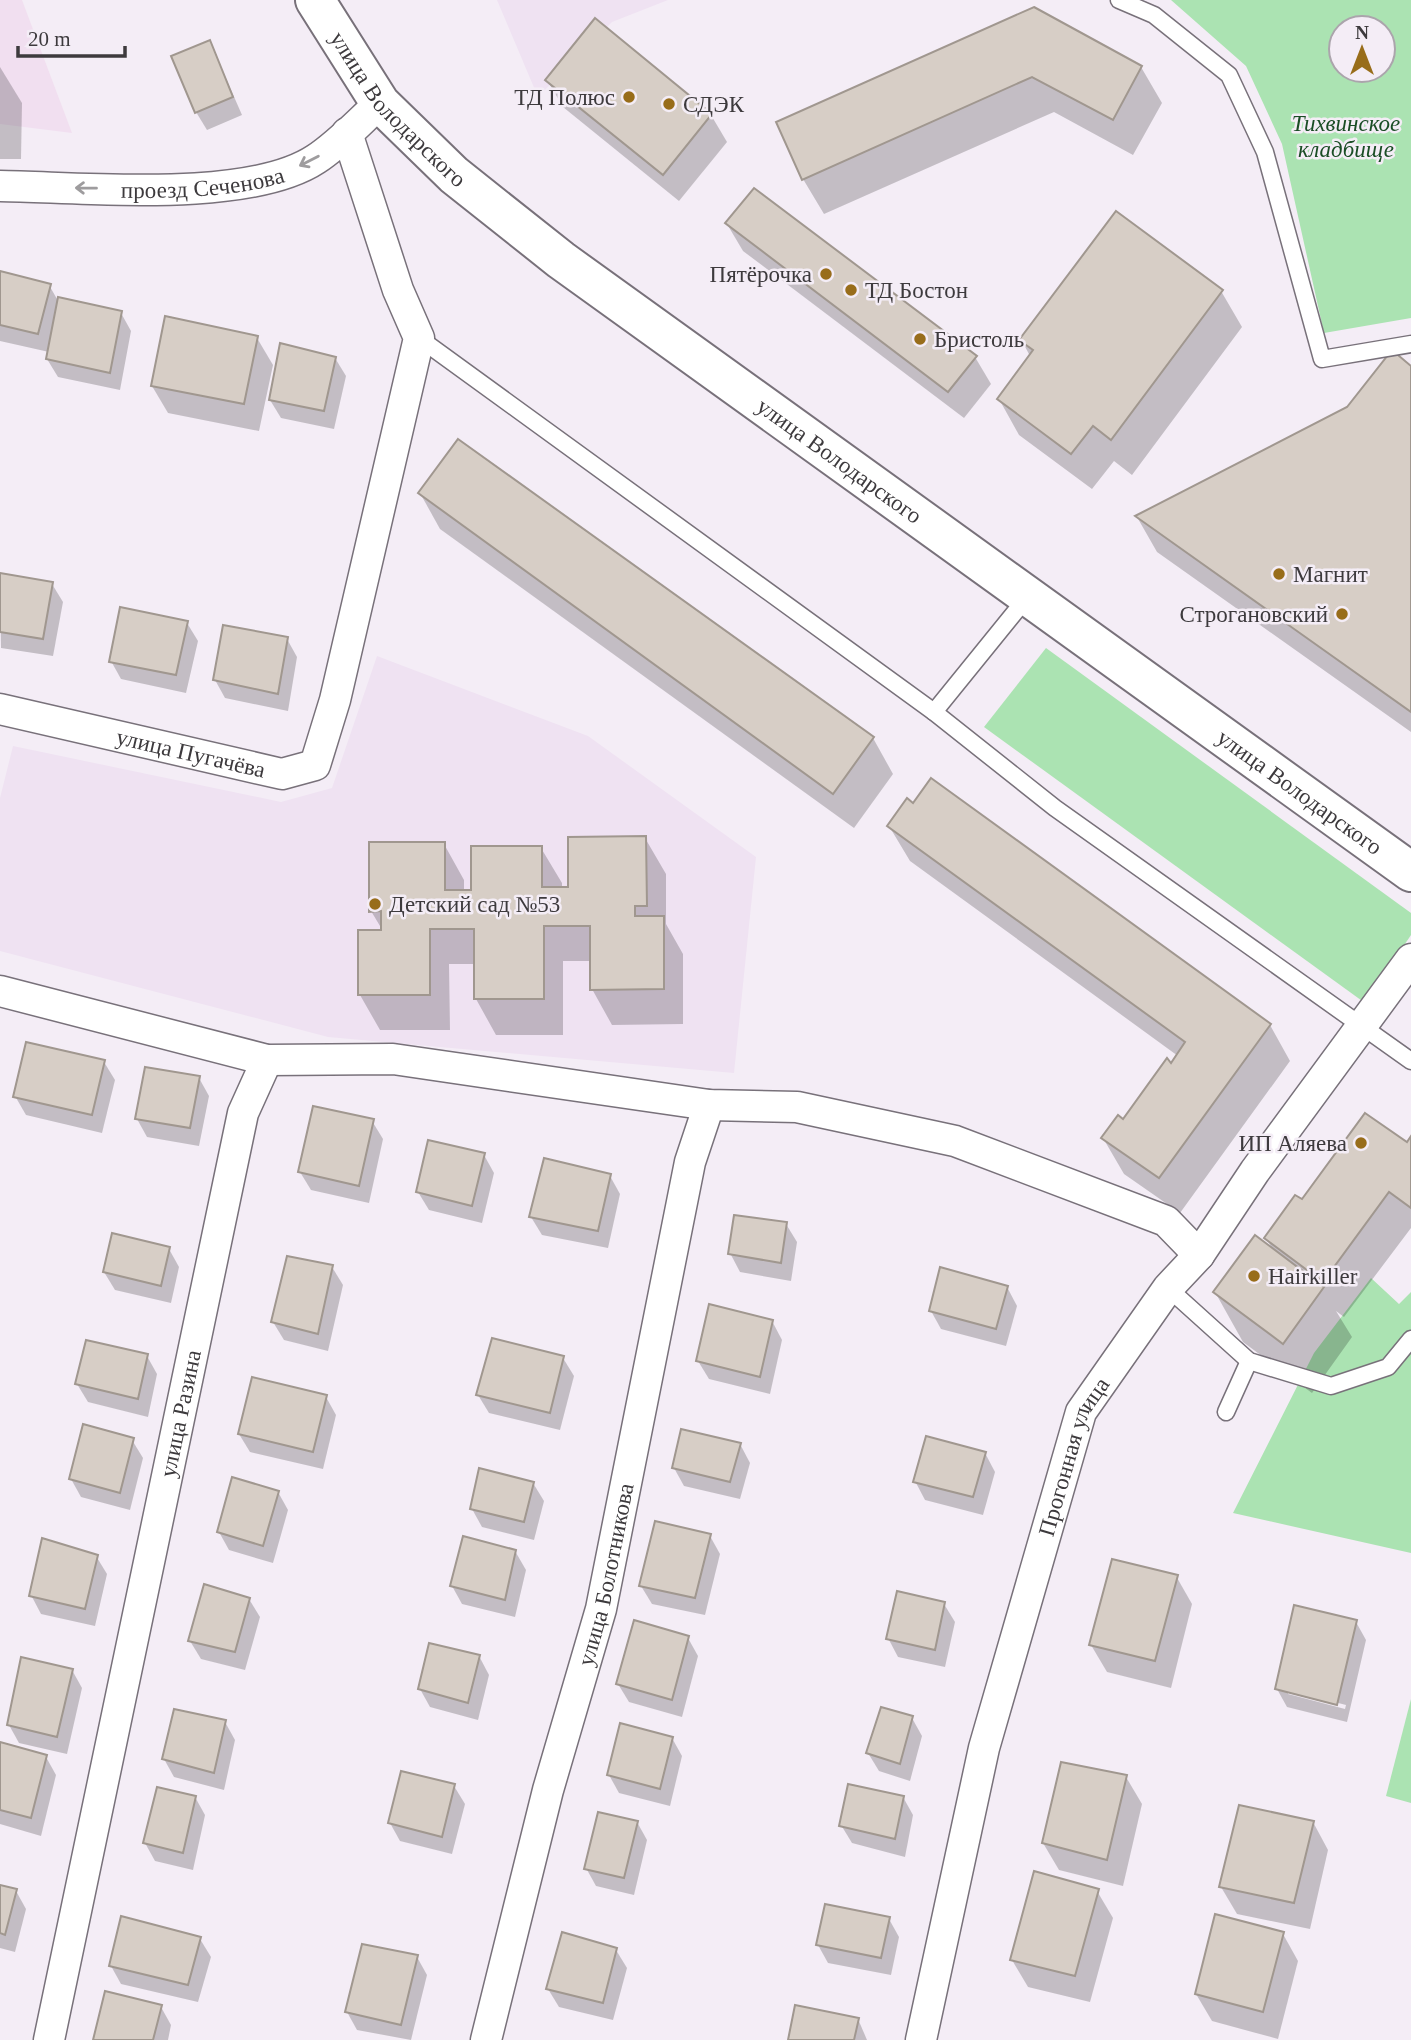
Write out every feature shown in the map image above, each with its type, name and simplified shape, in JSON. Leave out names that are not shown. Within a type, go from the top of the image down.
[{"type":"main road","name":"улица Володарского","points":[[315,0],[380,103],[454,175],[561,260],[1411,872]]},
{"type":"street","name":"проезд Сеченова","points":[[0,186],[185,189],[256,183],[314,160],[380,103]]},
{"type":"street","points":[[347,133],[398,290],[419,338]]},
{"type":"street","name":"улица Пугачёва","points":[[0,709],[282,774],[315,765],[335,700],[419,338]]},
{"type":"street","name":"Прогонная улица","points":[[921,2040],[984,1748],[1081,1412],[1168,1288],[1199,1255],[1255,1171],[1411,959]]},
{"type":"street","points":[[0,991],[267,1060],[393,1059],[709,1105],[797,1107],[954,1142],[1166,1222],[1199,1255]]},
{"type":"street","name":"улица Разина","points":[[49,2040],[243,1113],[267,1060]]},
{"type":"street","name":"улица Болотникова","points":[[486,2040],[548,1790],[601,1609],[690,1162],[709,1105]]},
{"type":"lane","points":[[1119,0],[1154,15],[1229,75],[1265,152],[1322,359],[1411,344]]},
{"type":"lane","points":[[419,338],[934,712],[1055,808],[1411,1061]]},
{"type":"lane","points":[[934,712],[1028,596]]},
{"type":"lane","points":[[1168,1288],[1249,1361],[1332,1386],[1388,1367],[1411,1339]]},
{"type":"lane","points":[[1226,1412],[1249,1361]]},
{"type":"shaded area","points":[[0,0],[22,0],[72,133],[0,124]]},
{"type":"shaded area","points":[[497,0],[668,0],[612,22],[538,97]]},
{"type":"shaded area","name":"Детский сад №53","points":[[377,656],[588,736],[756,857],[734,1073],[328,1037],[0,951],[0,798],[13,746],[281,802],[332,788]]},
{"type":"green space","name":"Тихвинское кладбище","points":[[1171,0],[1411,0],[1411,318],[1324,333],[1282,144],[1246,66]]},
{"type":"green space","points":[[1046,648],[1411,913],[1411,935],[1365,1003],[984,727]]},
{"type":"green space","points":[[1371,1278],[1399,1304],[1411,1292],[1411,1553],[1233,1513],[1314,1353]]},
{"type":"green space","points":[[1411,1699],[1411,1803],[1386,1796]]},
{"type":"building","points":[[1034,7],[1142,66],[1113,120],[1032,77],[802,180],[776,122]]},
{"type":"building","name":"ТД Полюс","points":[[595,18],[712,114],[663,175],[545,80]]},
{"type":"building","points":[[210,40],[233,97],[195,113],[171,56]]},
{"type":"building","name":"ТД Бостон","points":[[754,188],[977,356],[948,392],[725,223]]},
{"type":"building","points":[[1116,211],[1223,290],[1111,440],[1093,426],[1071,454],[997,399],[1033,350],[1019,340]]},
{"type":"building","points":[[0,271],[51,284],[38,334],[0,325]]},
{"type":"building","points":[[58,297],[122,311],[110,373],[46,359]]},
{"type":"building","points":[[165,316],[258,336],[244,404],[151,386]]},
{"type":"building","points":[[280,343],[336,357],[324,411],[269,400]]},
{"type":"building","name":"Строгановский","points":[[1392,350],[1411,366],[1411,712],[1135,516],[1347,407]]},
{"type":"building","points":[[458,439],[874,737],[833,794],[418,493]]},
{"type":"building","points":[[0,573],[53,582],[43,639],[0,632]]},
{"type":"building","points":[[120,607],[188,621],[176,675],[109,662]]},
{"type":"building","points":[[223,625],[288,637],[278,694],[213,680]]},
{"type":"building","points":[[931,778],[1271,1024],[1159,1178],[1101,1138],[1118,1115],[1123,1119],[1167,1058],[1171,1063],[1185,1042],[887,826],[907,798],[913,803]]},
{"type":"building","points":[[646,836],[647,906],[635,906],[635,916],[664,916],[664,989],[590,990],[590,926],[544,926],[544,999],[474,999],[474,929],[430,929],[430,995],[358,995],[358,930],[381,930],[381,911],[369,912],[369,842],[445,842],[445,890],[471,890],[471,846],[542,846],[542,887],[568,887],[568,837]]},
{"type":"building","points":[[26,1042],[105,1060],[92,1115],[13,1097]]},
{"type":"building","points":[[145,1067],[200,1076],[190,1128],[135,1119]]},
{"type":"building","points":[[313,1106],[374,1119],[359,1186],[298,1172]]},
{"type":"building","points":[[1365,1113],[1407,1142],[1411,1136],[1411,1208],[1389,1192],[1323,1282],[1264,1238],[1295,1195],[1302,1199]]},
{"type":"building","points":[[428,1140],[485,1153],[472,1206],[416,1192]]},
{"type":"building","points":[[544,1158],[611,1174],[598,1231],[529,1217]]},
{"type":"building","points":[[734,1215],[787,1222],[781,1263],[728,1254]]},
{"type":"building","points":[[112,1233],[170,1247],[161,1286],[103,1272]]},
{"type":"building","points":[[1255,1235],[1324,1287],[1283,1344],[1213,1292]]},
{"type":"building","points":[[287,1256],[333,1265],[318,1334],[271,1322]]},
{"type":"building","points":[[940,1267],[1008,1286],[996,1329],[929,1311]]},
{"type":"building","points":[[709,1304],[773,1320],[760,1377],[696,1361]]},
{"type":"building","points":[[492,1338],[564,1356],[550,1413],[476,1395]]},
{"type":"building","points":[[86,1340],[148,1354],[138,1399],[75,1384]]},
{"type":"building","points":[[252,1377],[327,1395],[313,1452],[238,1434]]},
{"type":"building","points":[[83,1424],[134,1438],[120,1493],[69,1479]]},
{"type":"building","points":[[681,1429],[741,1443],[730,1482],[672,1468]]},
{"type":"building","points":[[926,1436],[986,1452],[973,1497],[913,1482]]},
{"type":"building","points":[[479,1468],[534,1482],[524,1522],[470,1509]]},
{"type":"building","points":[[232,1477],[279,1491],[263,1546],[217,1532]]},
{"type":"building","points":[[655,1521],[711,1534],[695,1598],[639,1586]]},
{"type":"building","points":[[463,1536],[516,1550],[505,1600],[450,1586]]},
{"type":"building","points":[[42,1538],[98,1555],[85,1609],[29,1596]]},
{"type":"building","points":[[1112,1559],[1178,1575],[1155,1661],[1089,1645]]},
{"type":"building","points":[[204,1584],[250,1598],[235,1652],[188,1641]]},
{"type":"building","points":[[897,1591],[945,1602],[935,1650],[886,1639]]},
{"type":"building","points":[[1294,1605],[1357,1620],[1337,1705],[1275,1689]]},
{"type":"building","points":[[634,1620],[689,1636],[672,1700],[616,1684]]},
{"type":"building","points":[[429,1643],[480,1655],[468,1703],[418,1689]]},
{"type":"building","points":[[21,1657],[73,1669],[57,1737],[7,1725]]},
{"type":"building","points":[[881,1707],[913,1716],[900,1764],[866,1753]]},
{"type":"building","points":[[174,1709],[226,1720],[214,1773],[162,1759]]},
{"type":"building","points":[[620,1723],[673,1737],[660,1789],[607,1775]]},
{"type":"building","points":[[0,1742],[47,1755],[31,1818],[0,1810]]},
{"type":"building","points":[[1061,1762],[1127,1775],[1107,1860],[1042,1843]]},
{"type":"building","points":[[401,1771],[455,1784],[442,1837],[388,1823]]},
{"type":"building","points":[[848,1784],[904,1796],[895,1839],[839,1826]]},
{"type":"building","points":[[157,1787],[196,1796],[183,1853],[143,1843]]},
{"type":"building","points":[[1239,1805],[1314,1821],[1294,1903],[1219,1887]]},
{"type":"building","points":[[598,1812],[638,1821],[624,1878],[584,1869]]},
{"type":"building","points":[[1034,1871],[1099,1889],[1075,1976],[1010,1960]]},
{"type":"building","points":[[0,1885],[17,1889],[5,1935],[0,1933]]},
{"type":"building","points":[[825,1904],[890,1917],[881,1958],[816,1945]]},
{"type":"building","points":[[1215,1914],[1284,1932],[1263,2012],[1195,1994]]},
{"type":"building","points":[[121,1916],[201,1937],[188,1985],[109,1966]]},
{"type":"building","points":[[562,1932],[617,1948],[603,2003],[546,1989]]},
{"type":"building","points":[[362,1944],[418,1955],[401,2025],[345,2012]]},
{"type":"building","points":[[105,1991],[162,2005],[153,2040],[93,2040]]},
{"type":"building","points":[[795,2005],[859,2018],[854,2040],[788,2040]]},
{"type":"place","name":"ТД Полюс","points":[[629,97]]},
{"type":"place","name":"СДЭК","points":[[669,104]]},
{"type":"place","name":"Пятёрочка","points":[[826,274]]},
{"type":"place","name":"ТД Бостон","points":[[851,290]]},
{"type":"place","name":"Бристоль","points":[[920,339]]},
{"type":"place","name":"Магнит","points":[[1279,574]]},
{"type":"place","name":"Строгановский","points":[[1342,614]]},
{"type":"place","name":"Детский сад №53","points":[[375,904]]},
{"type":"place","name":"ИП Аляева","points":[[1361,1143]]},
{"type":"place","name":"Hairkiller","points":[[1254,1276]]}]
